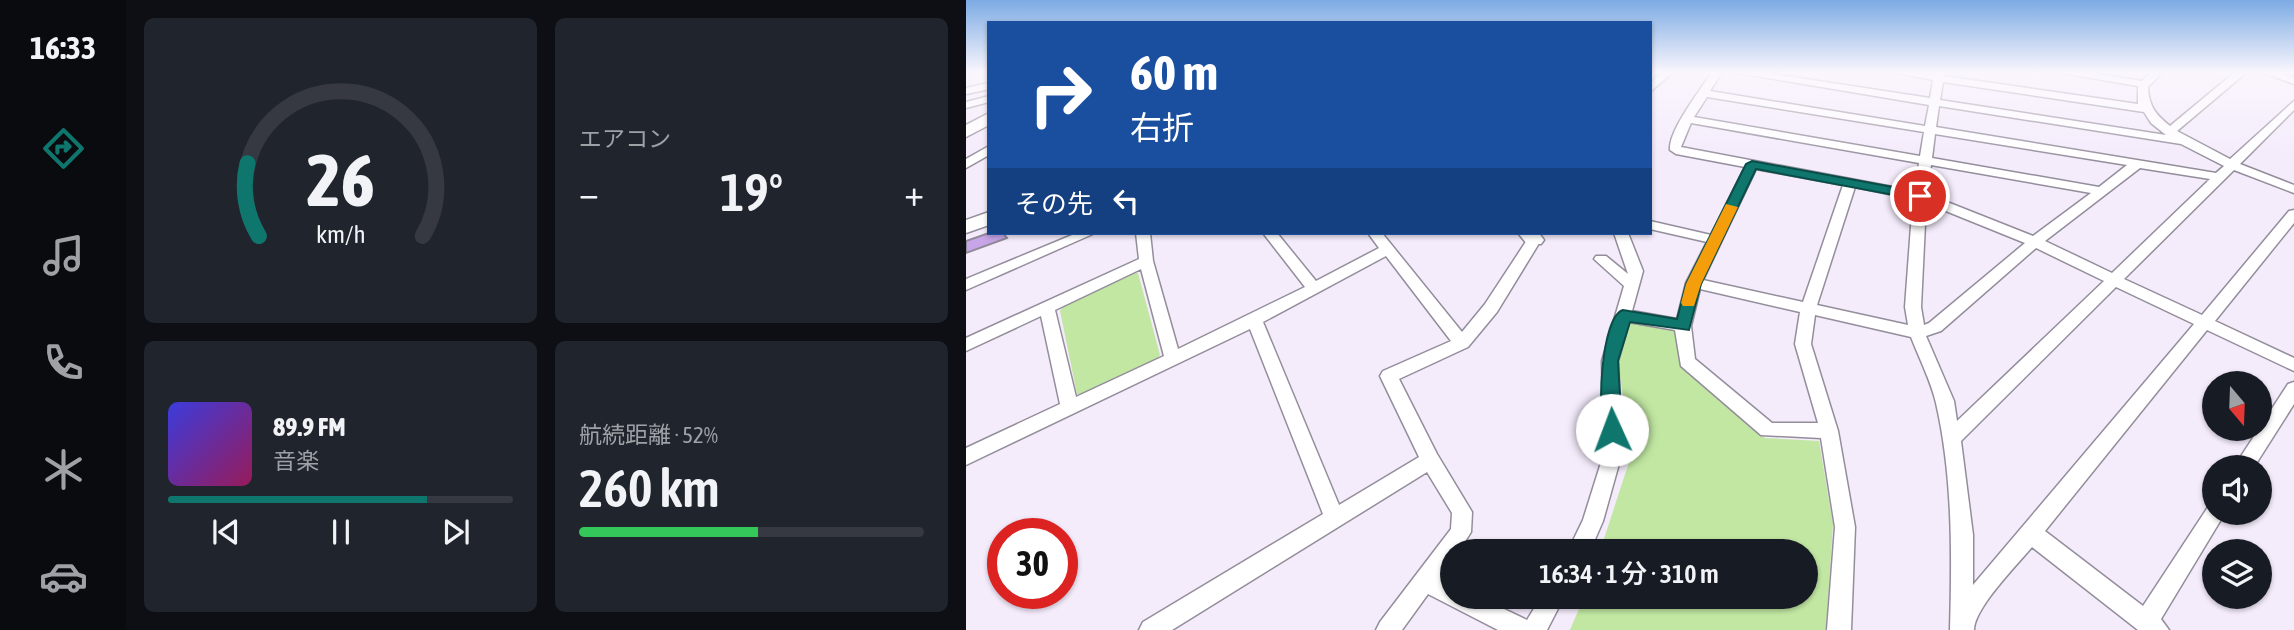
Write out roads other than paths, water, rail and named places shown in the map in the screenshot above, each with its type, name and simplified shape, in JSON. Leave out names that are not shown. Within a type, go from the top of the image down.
[{"type":"main road","points":[[966,132],[987,119]]},
{"type":"street","points":[[1698,101],[1675,145],[1676,150],[1920,196],[2035,242],[2294,365]]},
{"type":"street","points":[[1755,101],[2221,177]]},
{"type":"street","points":[[1925,101],[2184,141]]},
{"type":"street","points":[[2099,101],[2147,109]]},
{"type":"street","points":[[2144,101],[2147,109],[2169,132],[2184,141],[2233,165],[2294,188]]},
{"type":"street","points":[[2169,132],[2206,101]]},
{"type":"street","points":[[1935,103],[1920,196],[1913,307],[1917,333],[1945,401],[1963,535],[1964,627]]},
{"type":"street","points":[[1951,439],[2294,104]]},
{"type":"street","points":[[1687,119],[2101,191]]},
{"type":"street","points":[[966,164],[987,151]]},
{"type":"street","points":[[966,164],[987,161]]},
{"type":"street","points":[[1752,164],[1694,284],[1683,326],[1687,362],[1768,430],[1829,431]]},
{"type":"street","points":[[1694,284],[1917,333],[1935,327],[2035,242],[2137,164]]},
{"type":"street","points":[[1839,630],[1845,527],[1829,431],[1803,344],[1808,309],[1850,183]]},
{"type":"street","points":[[966,216],[987,209]]},
{"type":"street","points":[[1964,627],[1974,601],[2294,214]]},
{"type":"street","points":[[966,227],[987,219]]},
{"type":"street","points":[[1652,225],[1715,240]]},
{"type":"street","points":[[966,285],[1083,235]]},
{"type":"street","points":[[1148,235],[1146,261],[1173,359]]},
{"type":"street","points":[[1272,235],[1314,288]]},
{"type":"street","points":[[1377,235],[1462,343]]},
{"type":"street","points":[[1585,539],[1593,521],[1613,453],[1610,361],[1636,271],[1622,235]]},
{"type":"street","points":[[1388,630],[1461,532],[1462,512],[1430,460],[1389,376],[1462,343],[1491,308],[1531,236]]},
{"type":"street","points":[[966,457],[1254,320],[1388,249]]},
{"type":"street","points":[[1601,259],[1632,285]]},
{"type":"street","points":[[966,345],[1146,261]]},
{"type":"street","points":[[1047,307],[1070,408]]},
{"type":"street","points":[[1623,315],[1683,326]]},
{"type":"street","points":[[1254,320],[1334,517]]},
{"type":"street","points":[[2252,455],[2294,388]]},
{"type":"street","points":[[1151,630],[1430,460]]},
{"type":"street","points":[[2032,534],[2151,626],[2208,525]]},
{"type":"street","points":[[1425,581],[1440,589]]},
{"type":"street","points":[[1480,609],[1522,630]]},
{"type":"street","points":[[1534,630],[1546,609]]}]
